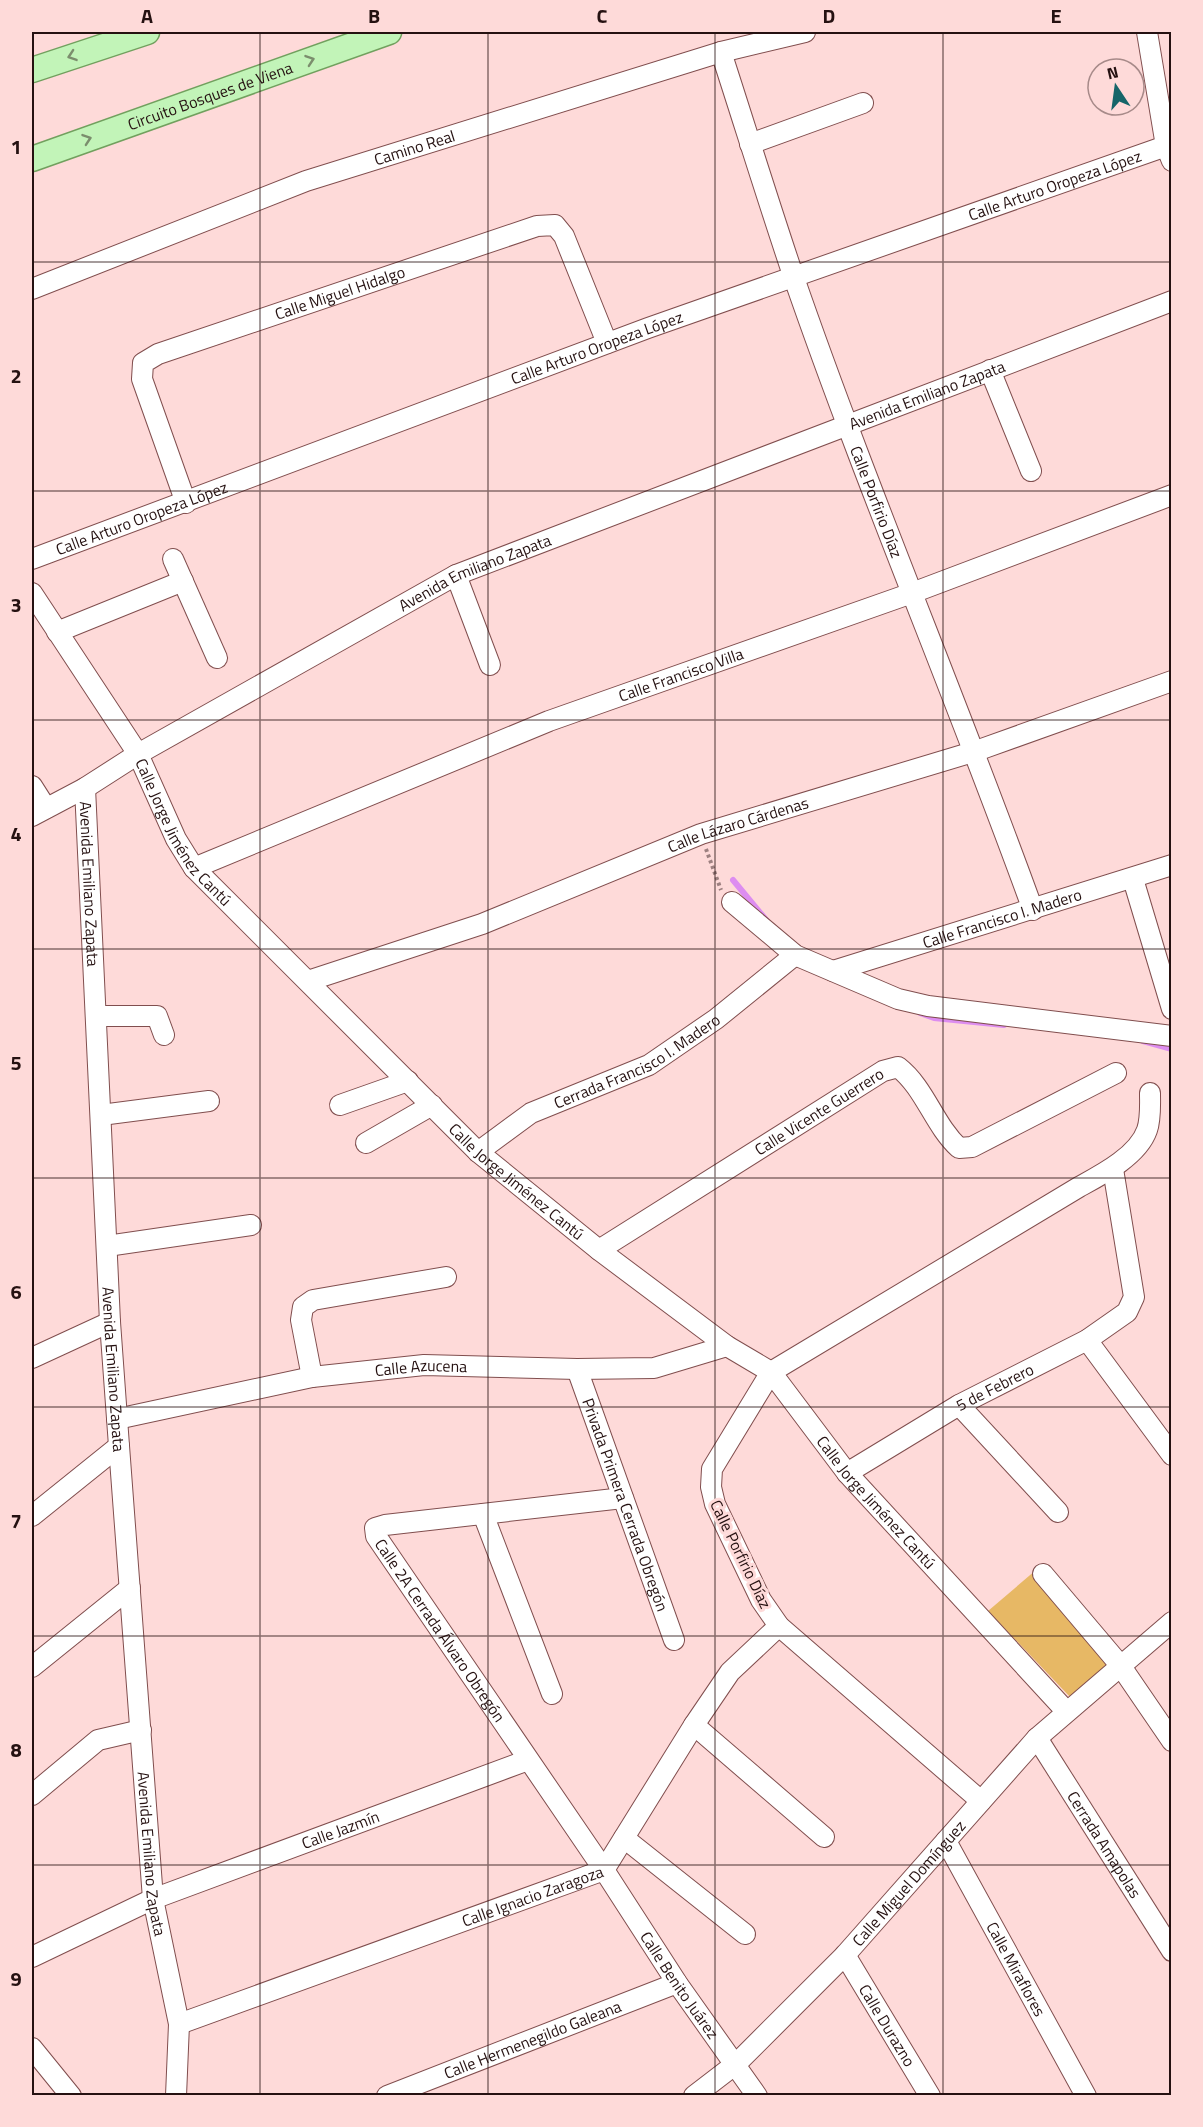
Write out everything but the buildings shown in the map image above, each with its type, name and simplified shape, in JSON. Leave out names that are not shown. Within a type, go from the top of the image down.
[{"type":"main road","points":[[32,70],[113,38],[147,32]]},
{"type":"main road","name":"Circuito Bosques de Viena","points":[[32,159],[376,34]]},
{"type":"street","name":"Camino Real","points":[[32,289],[306,181],[721,52],[805,32]]},
{"type":"street","points":[[1147,32],[1168,153]]},
{"type":"street","name":"Calle Porfirio Díaz","points":[[721,52],[793,275],[912,593],[976,751],[1033,910]]},
{"type":"street","points":[[750,144],[863,103]]},
{"type":"street","name":"Calle Arturo Oropeza López","points":[[32,559],[793,275],[1168,153]]},
{"type":"street","name":"Calle Miguel Hidalgo","points":[[186,503],[142,379],[143,363],[158,354],[537,226],[555,225],[564,236],[607,343]]},
{"type":"street","name":"Avenida Emiliano Zapata","points":[[176,2096],[179,2024],[153,1899],[110,1322],[85,788],[138,754],[456,575],[1172,301]]},
{"type":"street","points":[[990,370],[1031,471]]},
{"type":"street","name":"Calle Francisco Villa","points":[[194,868],[549,721],[912,593],[1172,495]]},
{"type":"street","points":[[173,559],[217,658]]},
{"type":"street","points":[[456,575],[490,665]]},
{"type":"street","points":[[57,632],[183,581]]},
{"type":"street","name":"Calle Jorge Jiménez Cantú","points":[[32,593],[138,754],[176,839],[194,868],[478,1152],[598,1250],[728,1346],[771,1372],[847,1473],[1066,1712]]},
{"type":"street","name":"Calle Lázaro Cárdenas","points":[[308,981],[482,924],[701,834],[976,751],[1172,681]]},
{"type":"street","points":[[32,786],[39,812],[85,788]]},
{"type":"street","name":"Calle Francisco I. Madero","points":[[833,972],[1172,865]]},
{"type":"street","points":[[1133,879],[1172,1010]]},
{"type":"street","points":[[732,902],[793,958],[898,999],[928,1006],[1172,1036]]},
{"type":"street","name":"Cerrada Francisco I. Madero","points":[[478,1152],[531,1113],[649,1065],[716,1019],[793,958]]},
{"type":"street","points":[[96,1016],[157,1016],[164,1035]]},
{"type":"street","name":"Calle Vicente Guerrero","points":[[598,1250],[883,1071],[898,1067],[910,1077],[949,1138],[959,1148],[972,1147],[1116,1073]]},
{"type":"street","points":[[340,1105],[408,1081]]},
{"type":"street","points":[[771,1372],[1079,1187],[1113,1169],[1145,1136],[1148,1127],[1150,1093]]},
{"type":"street","points":[[101,1115],[209,1101]]},
{"type":"street","points":[[366,1143],[432,1105]]},
{"type":"street","name":"5 de Febrero","points":[[847,1473],[959,1405],[1087,1340],[1128,1312],[1134,1297],[1113,1169]]},
{"type":"street","points":[[107,1246],[251,1225]]},
{"type":"street","points":[[312,1377],[301,1320],[303,1307],[313,1300],[446,1277]]},
{"type":"street","points":[[32,1358],[110,1322]]},
{"type":"street","points":[[1087,1340],[1172,1455]]},
{"type":"street","name":"Calle Azucena","points":[[117,1419],[312,1377],[424,1365],[577,1369],[654,1368],[728,1346]]},
{"type":"street","name":"Privada Primera Cerrada Obregón","points":[[577,1369],[674,1640]]},
{"type":"street","name":"Calle Porfirio Díaz","points":[[771,1372],[712,1469],[711,1487],[715,1504],[761,1600],[779,1626],[981,1801]]},
{"type":"street","points":[[959,1405],[1058,1512]]},
{"type":"street","points":[[32,1516],[119,1446]]},
{"type":"street","name":"Calle 2A Cerrada Álvaro Obregón","points":[[528,1760],[376,1536],[375,1528],[623,1498]]},
{"type":"street","points":[[483,1514],[552,1694]]},
{"type":"street","points":[[1043,1574],[1120,1665],[1172,1741]]},
{"type":"street","points":[[32,1667],[130,1588]]},
{"type":"street","name":"Calle Miguel Domínguez","points":[[694,2096],[737,2063],[845,1954],[1036,1738],[1172,1622]]},
{"type":"street","name":"Calle Ignacio Zaragoza","points":[[179,2024],[604,1870],[694,1725],[730,1672],[779,1626]]},
{"type":"street","points":[[694,1725],[824,1837]]},
{"type":"street","points":[[32,1795],[98,1740],[141,1730]]},
{"type":"street","name":"Cerrada Amapolas","points":[[1036,1738],[1172,1951]]},
{"type":"street","name":"Calle Benito Juárez","points":[[528,1760],[604,1870],[677,1983],[737,2063],[757,2096]]},
{"type":"street","name":"Calle Jazmín","points":[[32,1957],[153,1899],[528,1760]]},
{"type":"street","points":[[624,1838],[746,1934]]},
{"type":"street","name":"Calle Miraflores","points":[[946,1841],[1086,2096]]},
{"type":"street","name":"Calle Durazno","points":[[845,1954],[930,2096]]},
{"type":"street","name":"Calle Hermenegildo Galeana","points":[[387,2096],[677,1983]]},
{"type":"street","points":[[32,2048],[71,2096]]},
{"type":"path","points":[[701,834],[717,882],[732,902]]},
{"type":"shaded area","points":[[1036,1570],[1108,1665],[1072,1699],[988,1611]]},
{"type":"waterway","points":[[733,880],[767,921]]},
{"type":"waterway","points":[[920,1013],[934,1018],[1004,1025]]},
{"type":"waterway","points":[[1143,1041],[1172,1049]]}]
